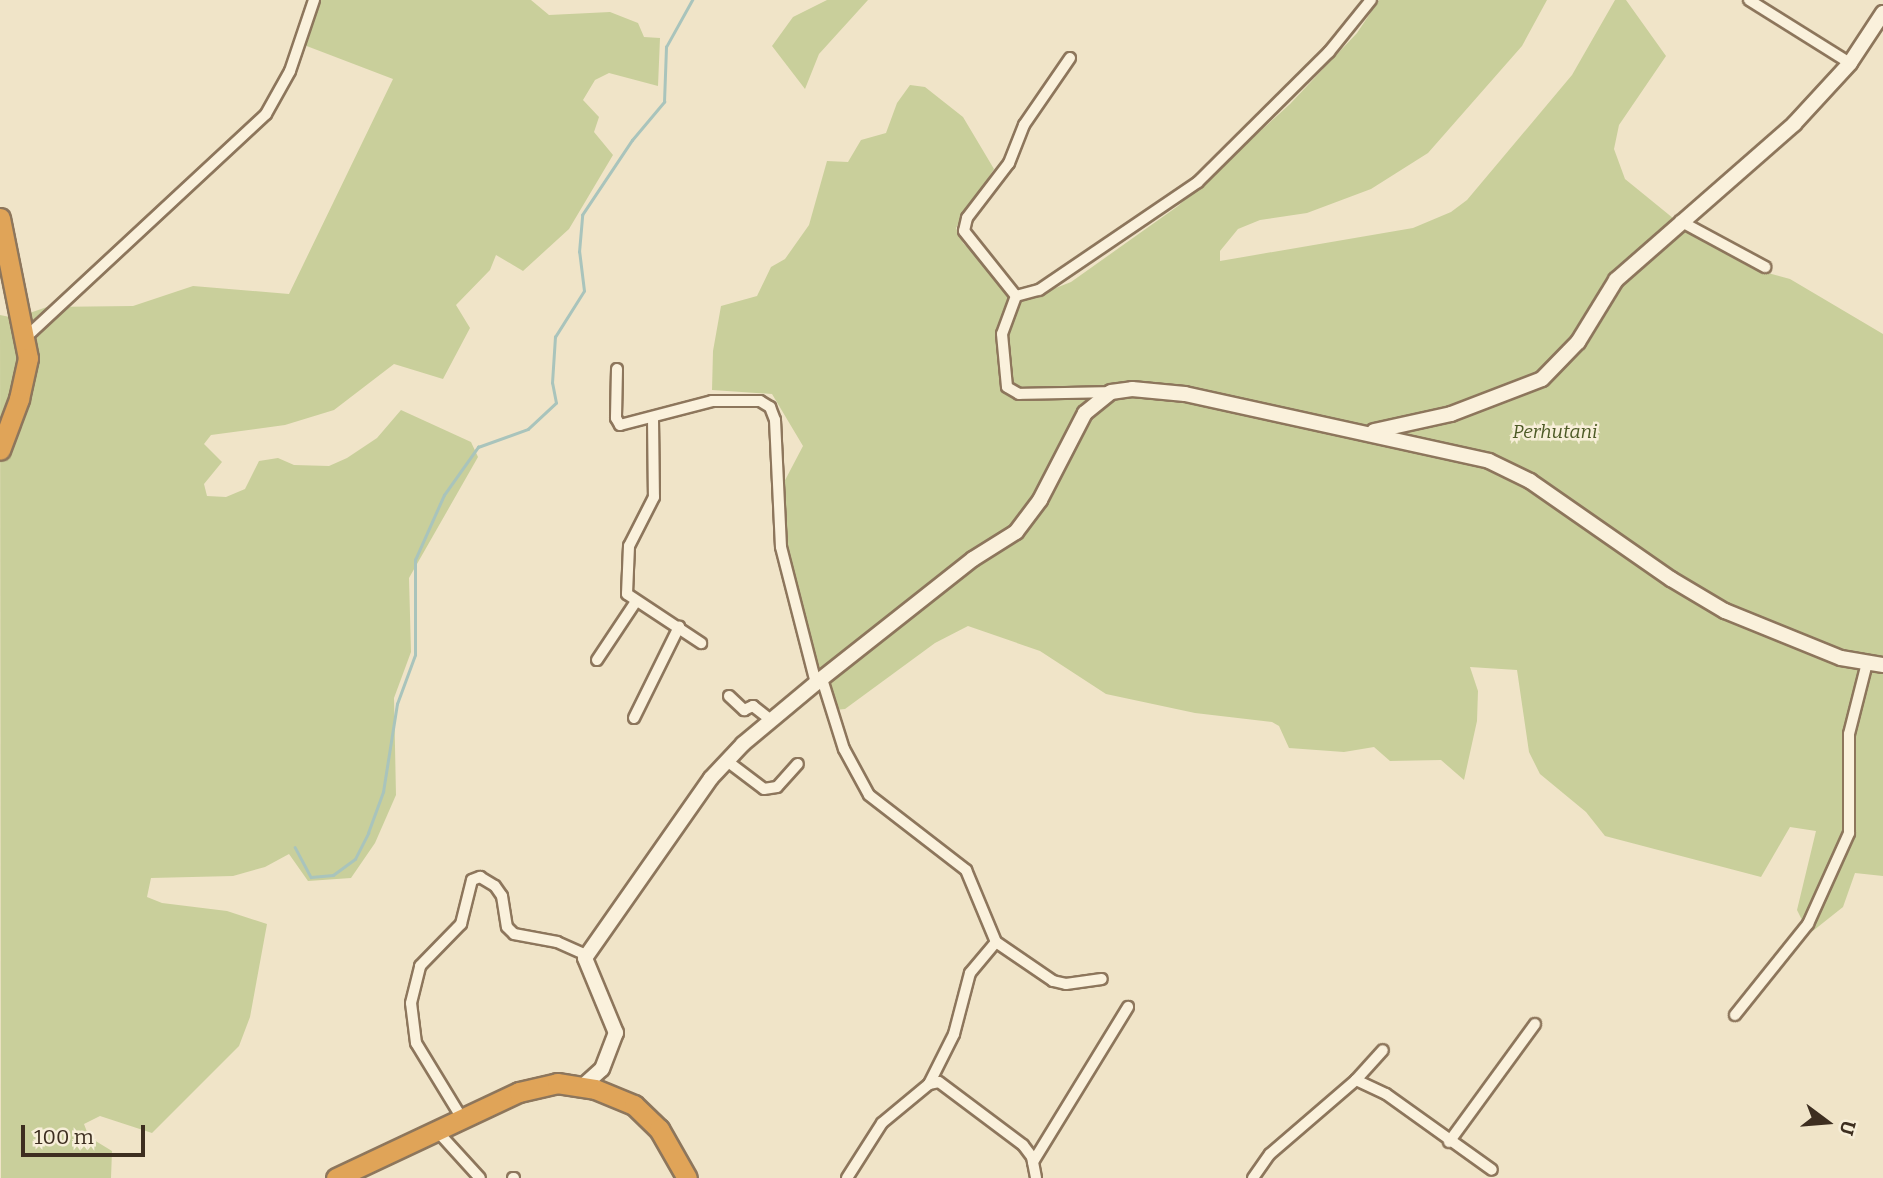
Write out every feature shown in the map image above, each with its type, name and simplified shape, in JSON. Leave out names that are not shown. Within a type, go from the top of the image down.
[{"type":"highway","points":[[0,218],[25,338],[23,386],[0,450]]},
{"type":"highway","points":[[336,1178],[532,1087],[557,1083],[583,1086],[615,1096],[647,1116],[670,1145],[687,1178]]},
{"type":"street","points":[[25,338],[266,114],[290,71],[314,0]]},
{"type":"street","points":[[1016,296],[1039,290],[1198,182],[1329,52],[1371,0]]},
{"type":"street","points":[[1749,0],[1850,62]]},
{"type":"street","points":[[1366,433],[1451,414],[1542,379],[1578,342],[1616,280],[1680,221],[1794,124],[1850,62],[1883,13]]},
{"type":"street","points":[[1016,296],[967,238],[964,225],[1009,163],[1024,125],[1070,58]]},
{"type":"street","points":[[1680,221],[1765,267]]},
{"type":"street","points":[[1016,296],[1002,334],[1007,387],[1019,394],[1132,389],[1185,394],[1339,431],[1366,433],[1510,469],[1725,611],[1841,658],[1883,665]]},
{"type":"street","points":[[617,369],[616,422],[653,419],[712,401],[760,401],[770,407],[775,420],[781,547],[819,681],[844,749],[873,802],[966,870],[996,942],[1053,981],[1066,984],[1102,979]]},
{"type":"street","points":[[583,1086],[602,1069],[616,1033],[584,965],[586,955],[727,761],[819,681],[973,559],[1016,532],[1040,500],[1085,413],[1111,392]]},
{"type":"street","points":[[653,419],[654,497],[634,533],[627,558],[627,594],[635,603],[679,627],[701,643]]},
{"type":"street","points":[[597,660],[635,603]]},
{"type":"street","points":[[634,718],[679,627]]},
{"type":"street","points":[[1735,1015],[1808,924],[1849,833],[1849,734],[1867,663]]},
{"type":"street","points":[[729,696],[744,710],[753,706],[771,720]]},
{"type":"street","points":[[727,761],[764,789],[777,787],[798,764]]},
{"type":"street","points":[[463,1120],[416,1043],[411,1003],[419,966],[461,924],[472,880],[480,877],[495,886],[502,896],[507,928],[514,934],[557,942],[586,955]]},
{"type":"street","points":[[847,1178],[882,1124],[929,1084],[954,1034],[970,973],[996,942]]},
{"type":"street","points":[[1034,1162],[1128,1007]]},
{"type":"street","points":[[1449,1142],[1535,1024]]},
{"type":"street","points":[[1253,1178],[1270,1154],[1356,1080],[1383,1050]]},
{"type":"street","points":[[1356,1080],[1386,1094],[1449,1142],[1492,1170]]},
{"type":"street","points":[[929,1084],[950,1086],[1023,1144],[1034,1162],[1035,1178]]},
{"type":"street","points":[[438,1132],[480,1178]]},
{"type":"green space","points":[[319,0],[531,0],[549,15],[610,12],[638,23],[644,37],[660,38],[658,86],[609,73],[595,80],[583,100],[599,117],[594,132],[613,155],[569,229],[523,271],[496,255],[490,270],[456,305],[470,328],[443,379],[394,364],[334,410],[285,425],[211,435],[204,444],[222,462],[204,484],[207,496],[226,497],[245,489],[259,461],[278,458],[294,465],[329,466],[347,458],[377,438],[401,410],[471,442],[478,457],[409,578],[411,652],[394,698],[396,795],[375,843],[351,878],[308,881],[289,854],[265,867],[233,876],[151,878],[147,897],[162,903],[227,911],[267,924],[250,1017],[239,1046],[152,1133],[100,1116],[84,1124],[89,1137],[112,1151],[111,1178],[1,1178],[0,315],[15,318],[47,307],[133,306],[193,286],[289,294],[393,79],[304,45]]},
{"type":"green space","points":[[827,0],[868,0],[819,54],[805,89],[772,46],[793,17]]},
{"type":"green space","name":"Perhutani","points":[[1379,0],[1547,0],[1522,46],[1428,153],[1371,189],[1307,213],[1260,220],[1238,229],[1220,251],[1220,261],[1413,228],[1451,212],[1467,200],[1572,75],[1615,0],[1626,0],[1666,56],[1619,125],[1614,149],[1625,179],[1695,236],[1753,269],[1790,279],[1883,334],[1883,876],[1855,873],[1843,907],[1809,934],[1797,910],[1816,831],[1790,827],[1761,877],[1605,836],[1586,812],[1540,774],[1529,752],[1517,670],[1470,667],[1478,691],[1477,721],[1464,780],[1441,760],[1390,761],[1374,747],[1344,752],[1289,748],[1279,726],[1272,722],[1195,713],[1106,694],[1040,651],[968,626],[935,643],[845,709],[835,710],[814,658],[789,563],[782,486],[803,446],[772,394],[712,390],[713,351],[721,306],[757,296],[771,267],[785,259],[809,225],[827,161],[848,162],[861,140],[886,133],[897,103],[910,85],[925,87],[963,117],[994,169],[956,228],[963,243],[1020,302],[1071,282],[1178,206],[1290,104],[1357,33]]},
{"type":"waterway","points":[[295,847],[311,877],[333,875],[355,859],[368,833],[383,792],[397,704],[415,655],[415,560],[444,495],[478,447],[528,429],[556,403],[552,383],[555,337],[584,291],[579,252],[582,215],[632,140],[664,102],[666,47],[692,0]]}]
